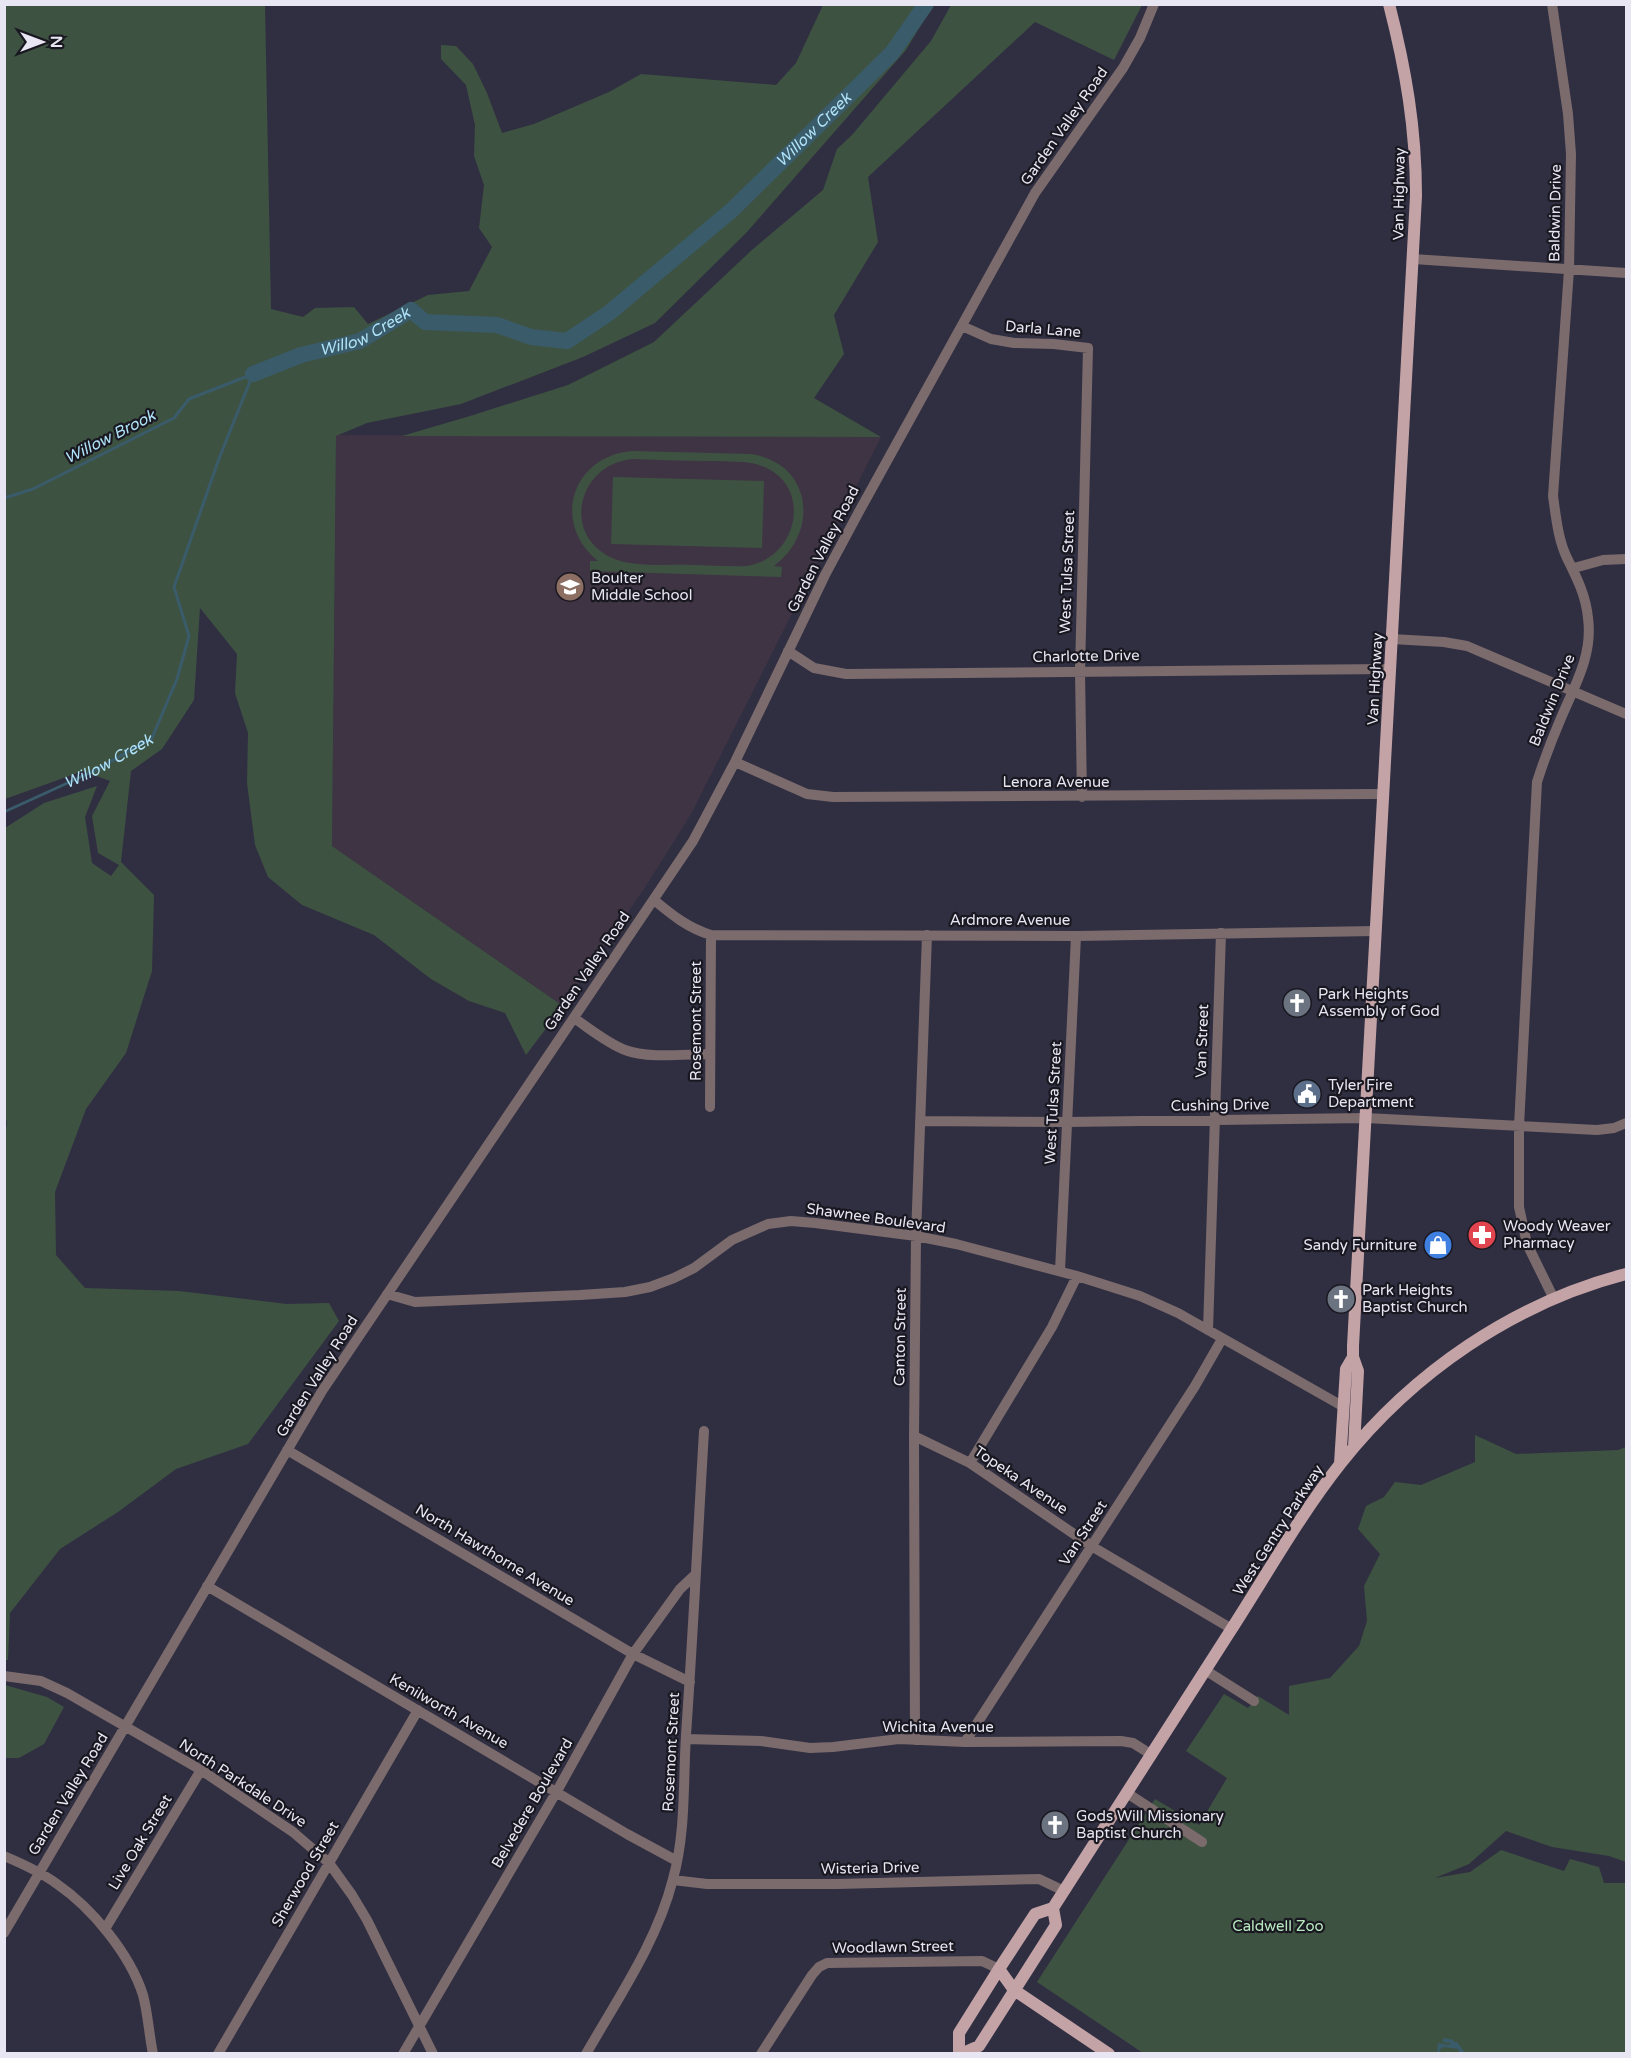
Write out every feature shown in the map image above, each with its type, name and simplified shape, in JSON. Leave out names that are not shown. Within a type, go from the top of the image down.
[{"type":"main road","name":"Van Highway","points":[[1354,1447],[1358,1371],[1353,1357],[1413,259],[1415,142],[1407,83],[1389,4]]},
{"type":"main road","name":"West Gentry Parkway","points":[[1053,1908],[1056,1925],[979,2046],[960,2054],[959,2033],[999,1969],[1035,1914],[1053,1908],[1306,1512],[1354,1447],[1400,1399],[1447,1360],[1486,1333],[1554,1299],[1626,1274]]},
{"type":"main road","name":"Van Highway","points":[[1340,1464],[1346,1369],[1353,1357]]},
{"type":"main road","points":[[999,1969],[1014,1990],[1109,2054]]},
{"type":"street","name":"Garden Valley Road","points":[[4,1933],[322,1391],[693,841],[735,762],[842,542],[1035,193],[1123,68],[1140,38],[1154,4]]},
{"type":"street","name":"Baldwin Drive","points":[[1552,4],[1571,154],[1569,270],[1553,496],[1558,529],[1567,558],[1574,568],[1584,596],[1589,619],[1589,641],[1584,666],[1553,737],[1537,782],[1520,1126],[1519,1207],[1527,1244],[1554,1299]]},
{"type":"street","points":[[1413,259],[1626,273]]},
{"type":"street","name":"Darla Lane","points":[[962,326],[991,339],[1088,348]]},
{"type":"street","name":"West Tulsa Street","points":[[1082,797],[1080,671],[1088,348]]},
{"type":"street","points":[[1574,568],[1603,560],[1626,559]]},
{"type":"street","points":[[1392,639],[1444,642],[1467,646],[1626,714]]},
{"type":"street","name":"Charlotte Drive","points":[[788,651],[814,668],[846,674],[1390,669]]},
{"type":"street","name":"Lenora Avenue","points":[[735,762],[807,794],[833,797],[1384,794]]},
{"type":"street","name":"Ardmore Avenue","points":[[654,900],[677,920],[711,935],[1076,936],[1376,931]]},
{"type":"street","name":"Van Street","points":[[1208,1330],[1221,933]]},
{"type":"street","name":"Rosemont Street","points":[[710,1107],[711,935]]},
{"type":"street","name":"Canton Street","points":[[915,1740],[916,1236],[927,935]]},
{"type":"street","name":"West Tulsa Street","points":[[1060,1271],[1076,936]]},
{"type":"street","points":[[574,1018],[627,1051],[640,1054],[710,1054]]},
{"type":"street","name":"Cushing Drive","points":[[920,1121],[1067,1122],[1366,1118],[1597,1130],[1614,1128],[1626,1123]]},
{"type":"street","name":"Shawnee Boulevard","points":[[387,1294],[415,1302],[580,1296],[625,1292],[650,1287],[674,1278],[694,1268],[732,1240],[750,1230],[768,1224],[791,1221],[916,1236],[1060,1271],[1140,1296],[1178,1313],[1344,1407]]},
{"type":"street","points":[[970,1463],[1052,1327],[1077,1276]]},
{"type":"street","name":"Van Street","points":[[965,1742],[1093,1546],[1195,1386],[1222,1339]]},
{"type":"street","name":"Rosemont Street","points":[[586,2054],[661,1919],[677,1861],[685,1798],[686,1739],[704,1431]]},
{"type":"street","name":"Topeka Avenue","points":[[914,1436],[970,1463],[1093,1546],[1232,1629]]},
{"type":"street","name":"North Hawthorne Avenue","points":[[287,1450],[633,1654],[690,1682]]},
{"type":"street","name":"Belvedere Boulevard","points":[[403,2054],[557,1791],[633,1654],[680,1589],[696,1574]]},
{"type":"street","name":"Kenilworth Avenue","points":[[207,1586],[627,1834],[677,1861]]},
{"type":"street","points":[[1205,1670],[1254,1701]]},
{"type":"street","name":"North Parkdale Drive","points":[[4,1676],[29,1678],[48,1684],[201,1770],[293,1832],[329,1863],[367,1920],[433,2054]]},
{"type":"street","name":"Sherwood Street","points":[[218,2054],[418,1710]]},
{"type":"street","name":"Wichita Avenue","points":[[686,1739],[762,1741],[810,1748],[899,1739],[965,1742],[1121,1741],[1133,1743],[1152,1755]]},
{"type":"street","name":"Live Oak Street","points":[[105,1929],[201,1770]]},
{"type":"street","points":[[1127,1793],[1202,1842]]},
{"type":"street","points":[[4,1856],[39,1872],[59,1885],[105,1929],[134,1973],[143,1996],[153,2054]]},
{"type":"street","name":"Wisteria Drive","points":[[673,1880],[706,1884],[837,1884],[1034,1879],[1044,1880],[1064,1891]]},
{"type":"street","name":"Woodlawn Street","points":[[761,2054],[812,1975],[819,1967],[827,1963],[982,1961],[999,1969]]},
{"type":"shaded area","name":"Boulter Middle School","points":[[336,435],[881,437],[691,814],[644,889],[563,1006],[332,846]]},
{"type":"green space","points":[[5,5],[265,5],[271,309],[303,317],[315,308],[354,307],[368,324],[428,295],[469,291],[492,247],[479,228],[484,185],[474,156],[475,125],[466,85],[441,59],[441,45],[456,46],[473,64],[502,133],[534,124],[609,92],[641,74],[776,85],[796,63],[823,5],[933,5],[906,50],[747,232],[655,323],[583,357],[461,404],[367,423],[336,436],[332,846],[563,1006],[526,1055],[505,1013],[469,1001],[431,979],[374,935],[302,905],[268,877],[255,845],[247,783],[248,733],[235,693],[237,654],[200,608],[194,700],[162,749],[131,771],[121,862],[154,895],[152,971],[126,1053],[86,1109],[55,1192],[56,1255],[85,1288],[179,1291],[287,1304],[329,1303],[339,1321],[248,1444],[176,1469],[118,1512],[60,1549],[10,1613],[8,1660],[5,1660],[4,1146],[7,1121],[5,1120],[5,828],[44,803],[97,786],[85,817],[92,863],[111,876],[119,865],[98,853],[92,816],[110,781],[83,771],[5,799]]},
{"type":"green space","points":[[951,5],[1142,5],[1114,60],[1035,22],[868,177],[878,242],[834,315],[844,354],[814,398],[881,437],[402,436],[568,385],[654,342],[753,249],[823,190],[837,149],[852,135],[931,41]]},
{"type":"green space","points":[[633,451],[751,454],[771,460],[787,471],[797,484],[803,501],[803,518],[798,535],[789,552],[774,566],[782,567],[781,577],[590,571],[590,561],[598,561],[583,545],[575,528],[572,510],[575,493],[583,477],[595,464],[612,455]],"holes":[[[634,459],[737,462],[762,466],[778,475],[788,489],[793,504],[793,520],[788,536],[778,550],[765,560],[747,566],[639,564],[610,557],[594,546],[585,532],[581,516],[583,500],[589,485],[600,472],[615,463]]]},
{"type":"green space","points":[[613,477],[764,481],[762,548],[611,544]]},
{"type":"green space","name":"Caldwell Zoo","points":[[1475,1435],[1516,1454],[1618,1450],[1626,1447],[1626,1862],[1609,1856],[1552,1847],[1506,1831],[1469,1864],[1435,1878],[1470,1872],[1501,1850],[1564,1871],[1570,1859],[1599,1867],[1604,1883],[1626,1883],[1626,2053],[1143,2053],[1037,1982],[1155,1799],[1199,1825],[1227,1778],[1186,1751],[1224,1694],[1248,1708],[1258,1696],[1289,1715],[1289,1686],[1330,1678],[1359,1646],[1367,1621],[1364,1586],[1380,1554],[1358,1529],[1366,1506],[1384,1497],[1395,1482],[1421,1485],[1475,1462]]},
{"type":"green space","points":[[5,1685],[47,1697],[64,1707],[44,1744],[19,1758],[5,1758]]},
{"type":"water","points":[[1444,2038],[1457,2042],[1465,2053],[1460,2053],[1458,2049],[1444,2047],[1439,2050],[1441,2053],[1437,2053],[1438,2043],[1449,2045],[1451,2043],[1442,2042]]},
{"type":"waterway","name":"Willow Creek","points":[[253,374],[301,355],[360,341],[411,310],[425,322],[497,325],[531,337],[567,341],[609,313],[732,210],[892,53],[926,4]]},
{"type":"waterway","name":"Willow Brook","points":[[4,498],[33,489],[174,418],[189,399],[253,374]]},
{"type":"waterway","name":"Willow Creek","points":[[4,812],[96,770],[152,738],[177,679],[189,636],[174,587],[220,456],[253,374]]},
{"type":"place","name":"Boulter Middle School","points":[[570,587]]},
{"type":"place","name":"Park Heights Assembly of God","points":[[1297,1003]]},
{"type":"place","name":"Tyler Fire Department","points":[[1307,1094]]},
{"type":"place","name":"Woody Weaver Pharmacy","points":[[1482,1235]]},
{"type":"place","name":"Sandy Furniture","points":[[1438,1245]]},
{"type":"place","name":"Park Heights Baptist Church","points":[[1341,1299]]},
{"type":"place","name":"Gods Will Missionary Baptist Church","points":[[1055,1825]]}]
